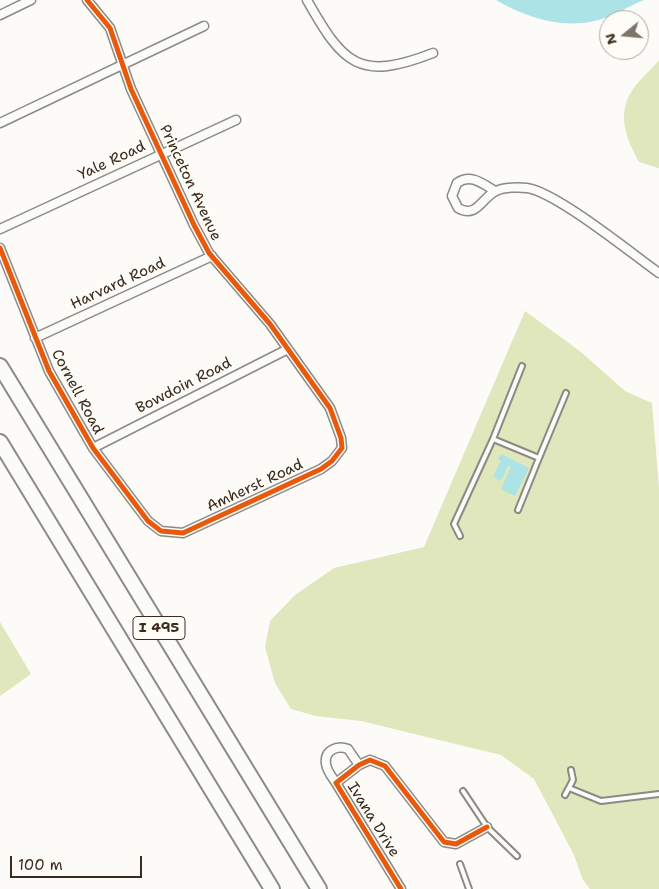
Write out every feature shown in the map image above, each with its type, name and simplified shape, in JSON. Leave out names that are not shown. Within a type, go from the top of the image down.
[{"type":"highway","name":"I 495","points":[[0,366],[319,889]]},
{"type":"highway","name":"I 495","points":[[0,442],[272,889]]},
{"type":"street","points":[[0,15],[31,0]]},
{"type":"street","name":"Princeton Avenue","points":[[86,0],[110,28],[131,89],[194,225],[212,256],[270,324],[288,349],[330,408],[342,438]]},
{"type":"street","points":[[307,0],[333,44],[356,62],[376,68],[387,68],[433,53]]},
{"type":"street","points":[[0,123],[204,26]]},
{"type":"street","name":"Yale Road","points":[[0,229],[236,120]]},
{"type":"street","points":[[496,191],[478,208],[471,211],[458,208],[452,196],[457,183],[467,178],[474,179],[496,191],[527,188],[547,195],[659,273]]},
{"type":"street","name":"Cornell Road","points":[[0,248],[35,338],[58,389],[93,448],[141,512],[161,531]]},
{"type":"street","name":"Harvard Road","points":[[35,338],[212,256]]},
{"type":"street","name":"Bowdoin Road","points":[[93,448],[288,349]]},
{"type":"street","name":"Amherst Road","points":[[161,531],[184,533],[321,470],[332,461],[342,448],[342,438]]},
{"type":"street","name":"Ivana Drive","points":[[359,765],[348,749],[339,747],[330,751],[326,759],[326,765],[401,889]]},
{"type":"street","name":"Ivana Drive","points":[[336,782],[359,765],[370,760],[385,766],[444,842],[456,844],[487,827]]},
{"type":"lane","points":[[460,536],[454,524],[493,439],[522,366]]},
{"type":"lane","points":[[518,510],[566,394]]},
{"type":"lane","points":[[493,439],[539,458]]},
{"type":"lane","points":[[564,795],[573,780],[571,770]]},
{"type":"lane","points":[[569,788],[601,801],[659,794]]},
{"type":"lane","points":[[463,791],[487,827],[517,856]]},
{"type":"lane","points":[[460,864],[469,889]]},
{"type":"green space","points":[[659,60],[658,168],[639,162],[627,135],[624,117],[628,98],[633,89]]},
{"type":"green space","points":[[525,311],[581,352],[625,391],[652,403],[659,488],[659,889],[590,889],[583,880],[574,855],[534,779],[501,755],[361,721],[316,716],[291,709],[275,683],[265,647],[270,621],[295,595],[334,568],[424,547]]},
{"type":"green space","points":[[0,622],[31,674],[0,696]]},
{"type":"water","points":[[496,0],[644,0],[623,10],[599,10],[599,20],[577,23],[549,21],[508,7]]},
{"type":"water","points":[[501,454],[529,468],[515,496],[501,489],[511,467],[508,466],[501,481],[493,477],[501,460],[498,459]]},
{"type":"cycle path","points":[[0,248],[49,371],[93,448],[148,521],[161,531],[183,533],[321,469],[332,461],[342,448],[341,438],[330,408],[270,324],[209,253],[194,225],[131,89],[110,28],[87,0]]},
{"type":"cycle path","points":[[401,889],[336,783],[359,765],[370,760],[385,766],[444,842],[456,844],[487,827]]}]
